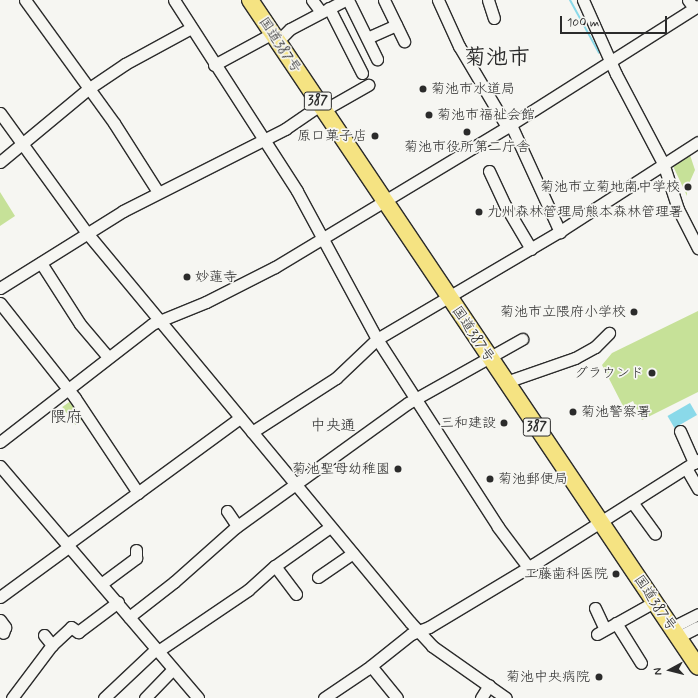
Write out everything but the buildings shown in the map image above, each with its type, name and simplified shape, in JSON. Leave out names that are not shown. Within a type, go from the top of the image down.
[{"type":"highway","name":"国道387号","points":[[254,1],[275,37],[322,108],[698,667]]},
{"type":"street","points":[[25,0],[158,192]]},
{"type":"street","points":[[174,0],[262,141],[297,191],[321,240],[377,339],[498,527],[528,567]]},
{"type":"street","points":[[312,0],[325,10],[362,73]]},
{"type":"street","points":[[214,65],[275,37],[344,0]]},
{"type":"street","points":[[348,0],[378,59]]},
{"type":"street","points":[[384,0],[404,41]]},
{"type":"street","points":[[438,0],[459,46],[509,126],[524,154],[560,232]]},
{"type":"street","points":[[488,0],[494,18]]},
{"type":"street","points":[[583,0],[611,61],[663,163],[678,209],[698,248]]},
{"type":"street","points":[[0,442],[108,357],[160,321],[247,281],[321,240],[509,126],[611,61],[693,5]]},
{"type":"street","points":[[367,38],[396,25]]},
{"type":"street","points":[[0,162],[24,144],[88,90],[125,64],[191,28]]},
{"type":"street","points":[[0,288],[41,264],[87,233],[158,192],[262,141],[368,85]]},
{"type":"street","points":[[0,113],[24,144],[87,233],[295,485],[418,631],[432,646],[506,698]]},
{"type":"street","points":[[252,432],[337,372],[377,339],[560,232],[663,163],[698,142]]},
{"type":"street","points":[[489,171],[531,249]]},
{"type":"street","points":[[41,264],[80,324],[108,357]]},
{"type":"street","points":[[0,304],[68,388],[138,493]]},
{"type":"street","points":[[506,382],[575,358],[595,347],[609,333]]},
{"type":"street","points":[[129,617],[169,586],[236,526],[414,398],[488,356],[522,339]]},
{"type":"street","points":[[0,597],[240,418]]},
{"type":"street","points":[[680,431],[695,462],[698,489]]},
{"type":"street","points":[[324,698],[371,666],[418,631],[429,627],[601,523],[695,462]]},
{"type":"street","points":[[0,466],[118,602],[198,698]]},
{"type":"street","points":[[632,502],[655,534]]},
{"type":"street","points":[[227,511],[236,526]]},
{"type":"street","points":[[104,698],[157,650],[248,590],[275,566],[330,527]]},
{"type":"street","points":[[101,584],[136,558],[136,550]]},
{"type":"street","points":[[318,576],[353,553]]},
{"type":"street","points":[[275,566],[296,594]]},
{"type":"street","points":[[12,698],[52,645],[71,627],[78,632],[90,625],[118,602]]},
{"type":"street","points":[[594,608],[601,631],[654,602]]},
{"type":"street","points":[[675,632],[698,614]]},
{"type":"street","points":[[0,620],[5,627],[3,633]]},
{"type":"street","points":[[616,623],[641,663]]},
{"type":"street","points":[[675,632],[698,628]]},
{"type":"street","points":[[44,635],[52,645]]},
{"type":"street","points":[[371,666],[397,698]]},
{"type":"street","points":[[144,698],[174,669]]},
{"type":"street","points":[[481,698],[489,686]]},
{"type":"green space","points":[[690,155],[695,170],[687,188],[687,196],[673,166]]},
{"type":"green space","points":[[0,192],[15,216],[0,226]]},
{"type":"green space","name":"グラウンド","points":[[698,311],[698,392],[642,420],[633,401],[623,406],[602,365],[612,353]]},
{"type":"green space","points":[[72,400],[85,418],[75,425],[62,407]]},
{"type":"water","points":[[690,403],[697,415],[674,428],[667,416]]},
{"type":"waterway","points":[[570,0],[599,53]]},
{"type":"place","name":"菊池市水道局","points":[[423,89]]},
{"type":"place","name":"菊池市福祉会館","points":[[429,115]]},
{"type":"place","name":"菊池市役所第二庁舎","points":[[467,132]]},
{"type":"place","name":"原口菓子店","points":[[375,136]]},
{"type":"place","name":"菊池市立菊地南中学校","points":[[688,187]]},
{"type":"place","name":"九州森林管理局熊本森林管理署","points":[[479,212]]},
{"type":"place","name":"妙蓮寺","points":[[187,277]]},
{"type":"place","name":"菊池市立隈府小学校","points":[[634,312]]},
{"type":"place","name":"グラウンド","points":[[652,373]]},
{"type":"place","name":"菊池警察署","points":[[573,412]]},
{"type":"place","name":"三和建設","points":[[504,423]]},
{"type":"place","name":"菊池聖母幼稚園","points":[[398,469]]},
{"type":"place","name":"菊池郵便局","points":[[490,479]]},
{"type":"place","name":"工藤歯科医院","points":[[616,574]]},
{"type":"place","name":"菊池中央病院","points":[[599,677]]},
{"type":"district","name":"菊池市","points":[[497,59]]},
{"type":"district","name":"隈府","points":[[66,418]]},
{"type":"district","name":"中央通","points":[[333,427]]}]
